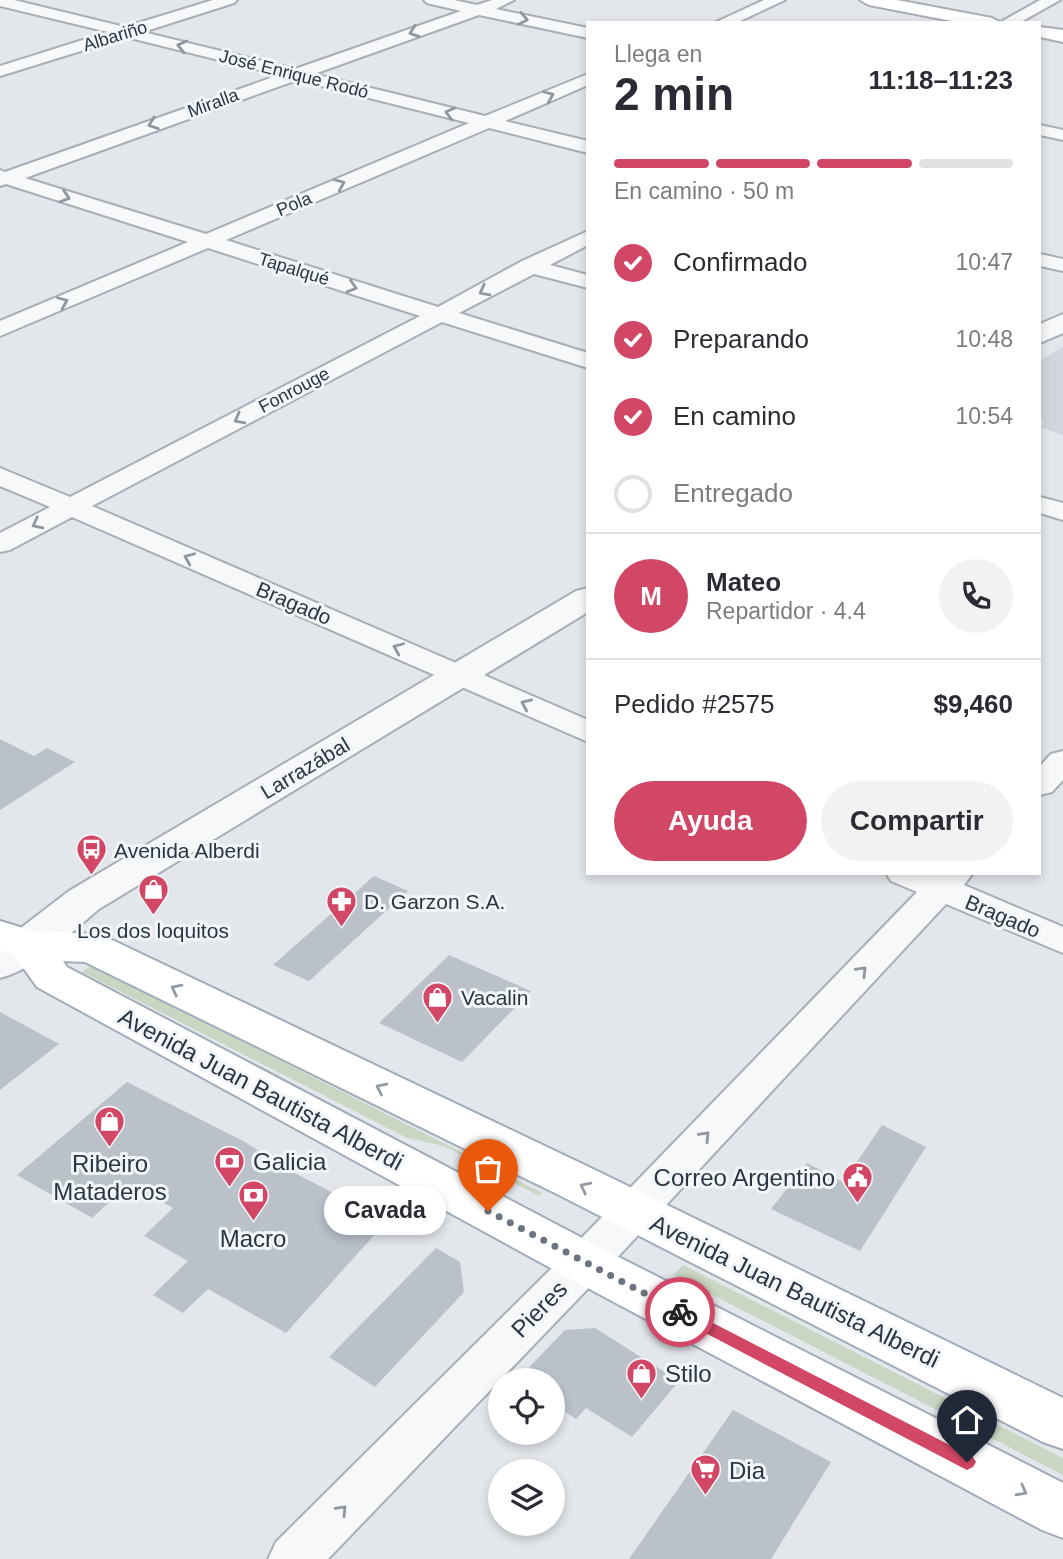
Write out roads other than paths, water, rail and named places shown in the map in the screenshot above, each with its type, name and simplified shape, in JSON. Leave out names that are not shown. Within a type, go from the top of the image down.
[{"type":"main road","points":[[869,0],[981,21]]},
{"type":"main road","points":[[1041,32],[1063,36]]},
{"type":"main road","name":"Avenida Juan Bautista Alberdi","points":[[10,948],[93,948],[634,1211],[1063,1425]]},
{"type":"main road","name":"Avenida Juan Bautista Alberdi","points":[[10,948],[52,977],[585,1263],[1063,1512]]},
{"type":"street","points":[[37,10],[74,0]]},
{"type":"street","name":"Albariño","points":[[0,71],[229,0]]},
{"type":"street","points":[[432,0],[586,33]]},
{"type":"street","name":"Miralla","points":[[2,178],[506,0]]},
{"type":"street","points":[[727,21],[777,0]]},
{"type":"street","points":[[1011,21],[1052,0]]},
{"type":"street","name":"José Enrique Rodó","points":[[0,1],[586,147]]},
{"type":"street","name":"Pola","points":[[0,329],[586,80]]},
{"type":"street","points":[[1041,130],[1063,135]]},
{"type":"street","name":"Tapalqué","points":[[2,178],[586,360]]},
{"type":"street","name":"Fonrouge","points":[[0,544],[586,238]]},
{"type":"street","points":[[1041,260],[1063,265]]},
{"type":"street","points":[[530,266],[586,281]]},
{"type":"street","points":[[1041,334],[1063,322]]},
{"type":"street","name":"Bragado","points":[[0,476],[586,731]]},
{"type":"street","points":[[1041,505],[1063,512]]},
{"type":"street","name":"Larrazábal","points":[[10,948],[84,900],[586,599]]},
{"type":"street","points":[[1041,784],[1063,761]]},
{"type":"street","name":"Bragado","points":[[933,878],[1063,941]]},
{"type":"street","name":"Pieres","points":[[294,1559],[634,1211],[933,878]]},
{"type":"place","name":"Avenida Alberdi","points":[[91,877]]},
{"type":"place","name":"Los dos loquitos","points":[[153,917]]},
{"type":"place","name":"D. Garzon S.A.","points":[[341,928]]},
{"type":"place","name":"Vacalin","points":[[438,1024]]},
{"type":"place","name":"Ribeiro Mataderos","points":[[110,1148]]},
{"type":"place","name":"Galicia","points":[[230,1188]]},
{"type":"place","name":"Correo Argentino","points":[[858,1204]]},
{"type":"place","name":"Cavada","points":[[488,1211]]},
{"type":"place","name":"Macro","points":[[253,1223]]},
{"type":"place","name":"Stilo","points":[[642,1400]]},
{"type":"place","name":"Dia","points":[[706,1497]]}]
